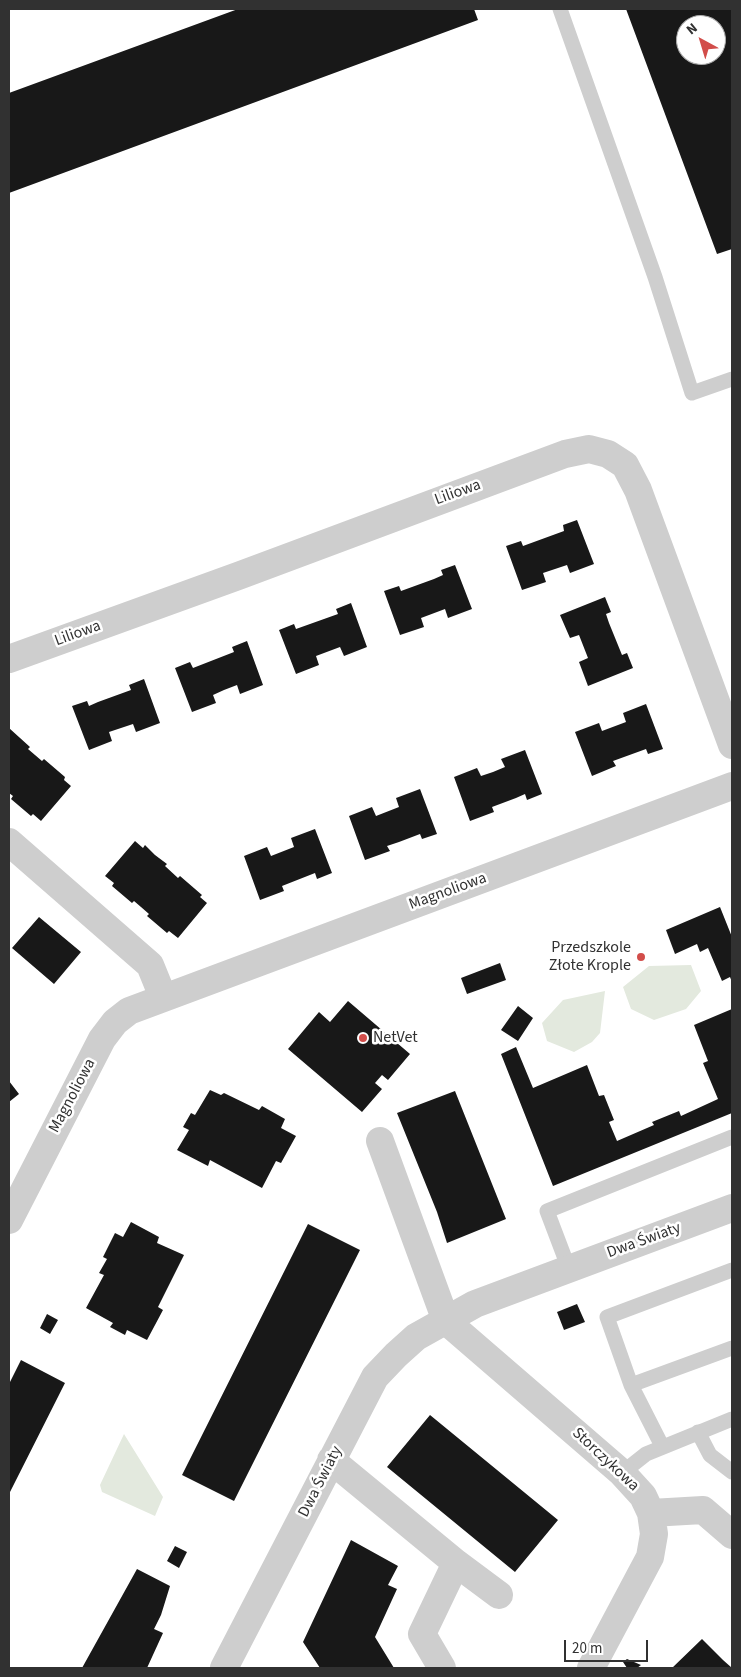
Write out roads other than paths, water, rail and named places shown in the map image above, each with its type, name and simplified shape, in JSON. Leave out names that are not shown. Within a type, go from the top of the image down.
[{"type":"street","name":"Liliowa","points":[[9,658],[238,576],[565,454],[590,449],[608,454],[625,465],[638,490],[732,745]]},
{"type":"street","name":"Magnoliowa","points":[[9,1220],[102,1039],[115,1022],[129,1011],[732,786]]},
{"type":"street","points":[[9,842],[150,966],[163,997]]},
{"type":"street","points":[[380,1141],[446,1321]]},
{"type":"street","name":"Dwa Światy","points":[[224,1668],[375,1377],[396,1355],[416,1338],[476,1304],[732,1208]]},
{"type":"street","name":"Storczykowa","points":[[446,1321],[622,1473],[643,1496],[651,1512],[654,1534],[650,1557],[592,1668]]},
{"type":"street","points":[[331,1460],[456,1563],[499,1595]]},
{"type":"street","points":[[651,1512],[703,1510],[732,1534]]},
{"type":"street","points":[[442,1668],[422,1634],[456,1563]]},
{"type":"lane","points":[[560,9],[655,277],[692,394],[732,379]]},
{"type":"lane","points":[[569,1269],[547,1212],[732,1136]]},
{"type":"lane","points":[[662,1446],[632,1385],[608,1317],[732,1270]]},
{"type":"lane","points":[[632,1385],[732,1348]]},
{"type":"lane","points":[[622,1473],[646,1454],[662,1446],[732,1419]]},
{"type":"lane","points":[[698,1432],[710,1455],[732,1472]]},
{"type":"place","name":"Przedszkole Złote Krople","points":[[641,957]]},
{"type":"place","name":"NetVet","points":[[363,1038]]}]
